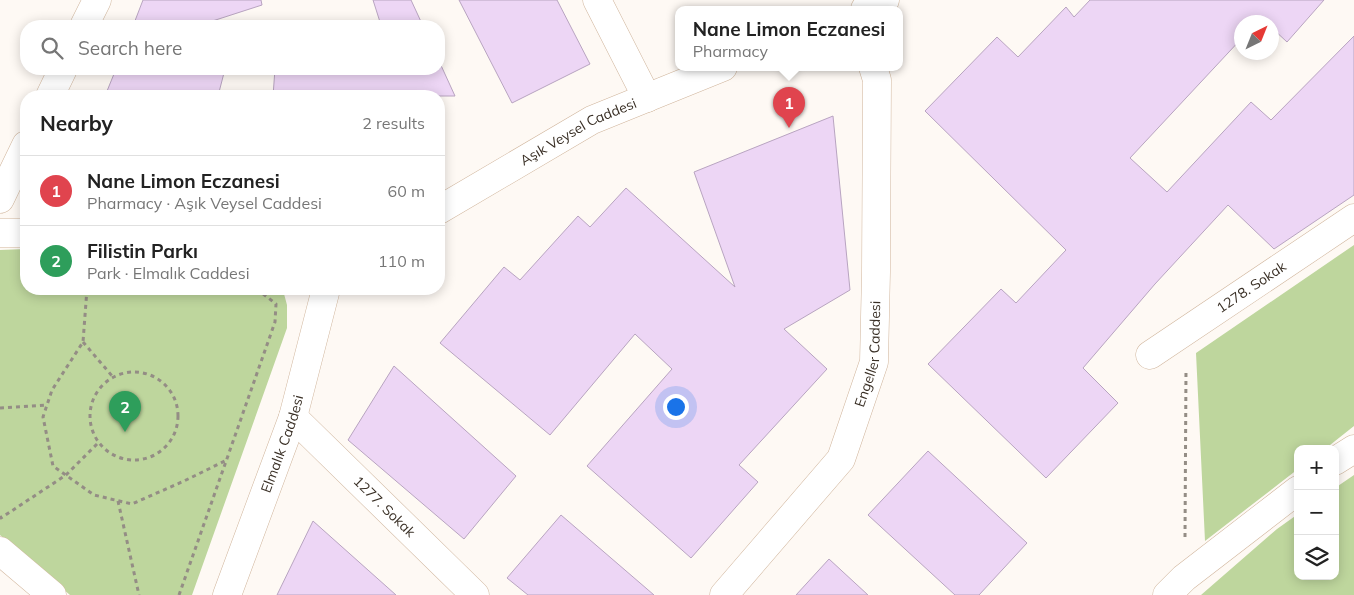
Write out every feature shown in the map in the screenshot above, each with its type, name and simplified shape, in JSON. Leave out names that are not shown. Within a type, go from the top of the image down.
[{"type":"street","points":[[87,20],[97,0]]},
{"type":"street","points":[[597,0],[647,98]]},
{"type":"street","points":[[872,6],[885,0]]},
{"type":"street","name":"Aşık Veysel Caddesi","points":[[445,206],[592,120],[713,71]]},
{"type":"street","name":"Engeller Caddesi","points":[[724,595],[841,459],[874,362],[877,80],[874,71]]},
{"type":"street","points":[[53,90],[60,75]]},
{"type":"street","points":[[0,199],[20,157]]},
{"type":"street","name":"1278. Sokak","points":[[1150,355],[1354,218]]},
{"type":"street","points":[[0,233],[20,234]]},
{"type":"street","name":"Elmalık Caddesi","points":[[227,595],[294,417],[324,295]]},
{"type":"street","name":"1277. Sokak","points":[[294,417],[475,595]]},
{"type":"street","points":[[1339,458],[1354,449]]},
{"type":"street","points":[[1176,586],[1294,493]]},
{"type":"street","points":[[0,551],[52,595]]},
{"type":"path","points":[[87,295],[83,342],[52,390],[43,417],[53,466],[94,496],[132,504],[227,460]]},
{"type":"path","points":[[179,595],[275,322],[276,304],[265,295]]},
{"type":"path","points":[[1176,586],[1187,330]]},
{"type":"path","points":[[83,342],[113,377]]},
{"type":"path","points":[[127,372],[141,372],[154,377],[165,386],[173,397],[178,411],[177,425],[171,438],[162,449],[150,456],[136,460],[122,458],[109,452],[98,442],[92,428],[91,406],[101,386],[113,377],[127,372]]},
{"type":"path","points":[[0,408],[47,405]]},
{"type":"path","points":[[0,516],[1,518],[66,475],[98,442]]},
{"type":"path","points":[[118,501],[139,595]]},
{"type":"green space","points":[[1354,245],[1354,426],[1330,445],[1294,445],[1294,472],[1205,541],[1196,353]]},
{"type":"green space","points":[[20,249],[20,295],[284,295],[287,305],[287,328],[192,595],[70,595],[0,535],[0,250]]},
{"type":"green space","points":[[1354,475],[1354,595],[1201,595],[1277,529],[1294,517],[1294,580],[1339,580],[1339,485]]},
{"type":"building","points":[[143,0],[261,0],[262,5],[216,20],[135,20]]},
{"type":"building","points":[[373,0],[411,0],[420,20],[379,20]]},
{"type":"building","points":[[459,0],[557,0],[590,64],[512,103]]},
{"type":"building","points":[[1090,0],[1324,0],[1287,42],[1279,35],[1279,15],[1234,15],[1234,47],[1130,158],[1167,192],[1251,102],[1271,120],[1354,36],[1354,195],[1274,249],[1228,205],[1155,284],[1083,368],[1118,403],[1046,478],[928,364],[1001,289],[1016,303],[1066,250],[925,111],[997,37],[1018,57],[1066,7],[1074,17]]},
{"type":"building","points":[[445,74],[455,96],[445,96],[445,90],[273,90],[275,75]]},
{"type":"building","points":[[114,75],[223,75],[220,90],[107,90]]},
{"type":"building","points":[[833,116],[850,290],[784,329],[827,369],[739,465],[758,482],[691,558],[587,466],[672,369],[635,334],[550,435],[440,343],[504,267],[520,280],[578,216],[590,227],[626,188],[735,287],[694,172]]},
{"type":"building","points":[[394,366],[516,476],[464,539],[348,440]]},
{"type":"building","points":[[928,451],[1027,543],[979,595],[955,595],[868,515]]},
{"type":"building","points":[[561,515],[654,595],[528,595],[507,578]]},
{"type":"building","points":[[313,521],[396,595],[277,595]]},
{"type":"building","points":[[829,559],[868,595],[796,595]]},
{"type":"place","name":"Nane Limon Eczanesi","points":[[789,128]]},
{"type":"place","name":"Filistin Parkı","points":[[125,432]]}]
